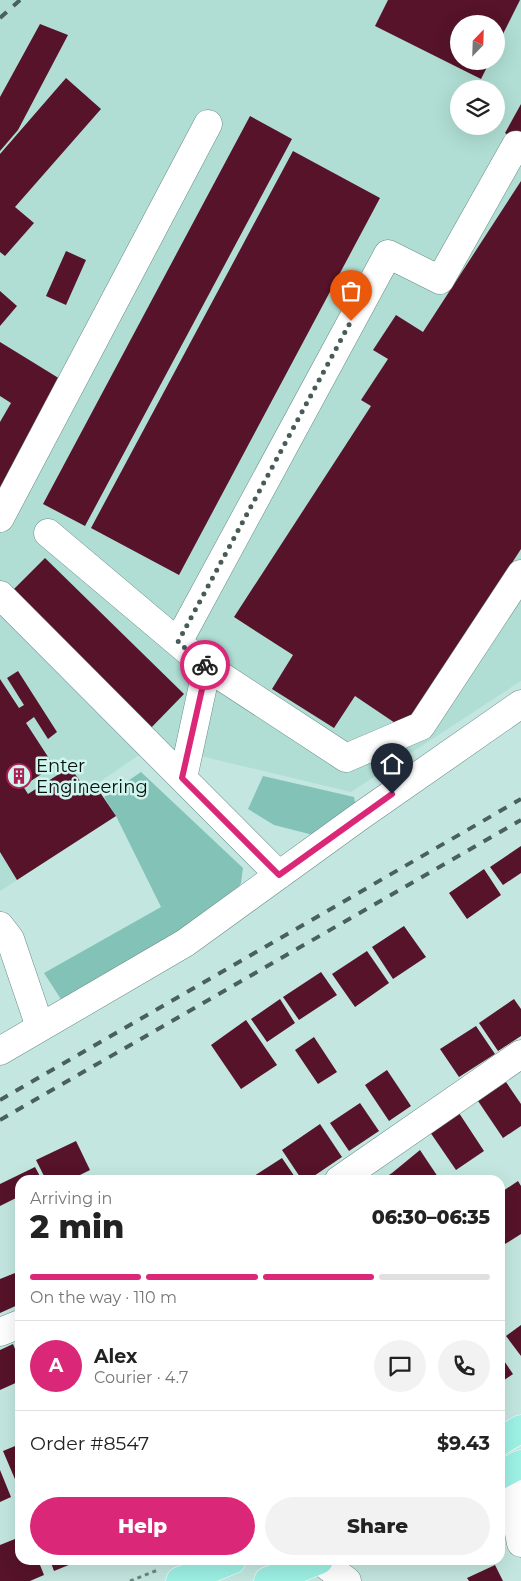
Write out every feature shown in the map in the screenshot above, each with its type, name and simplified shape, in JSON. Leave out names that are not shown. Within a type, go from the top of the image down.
[{"type":"main road","points":[[505,1437],[521,1428]]},
{"type":"main road","points":[[180,1581],[220,1565]]},
{"type":"main road","points":[[268,1581],[307,1565]]},
{"type":"street","points":[[0,518],[208,124]]},
{"type":"street","points":[[178,642],[388,254],[440,280],[516,145]]},
{"type":"street","points":[[48,533],[207,667],[346,758],[421,726],[521,574]]},
{"type":"street","points":[[0,595],[279,875]]},
{"type":"street","points":[[182,778],[207,667]]},
{"type":"street","points":[[0,1051],[185,943],[359,817],[521,704]]},
{"type":"street","points":[[0,926],[10,939],[40,1027]]},
{"type":"street","points":[[346,1175],[521,1054]]},
{"type":"street","points":[[0,1332],[15,1326]]},
{"type":"street","points":[[509,1471],[521,1544]]},
{"type":"street","points":[[326,1565],[347,1581]]},
{"type":"shaded area","points":[[0,0],[521,0],[521,681],[351,792],[154,745],[89,789],[97,788],[116,816],[0,891]]},
{"type":"shaded area","points":[[141,772],[243,868],[241,883],[232,899],[64,1004],[44,973],[161,907],[116,816],[104,797]]},
{"type":"shaded area","points":[[263,776],[354,797],[357,811],[313,835],[274,825],[248,809]]},
{"type":"building","points":[[388,0],[520,0],[505,30],[505,15],[450,15],[450,64],[375,26]]},
{"type":"building","points":[[40,24],[68,35],[18,130],[0,151],[0,97]]},
{"type":"building","points":[[463,70],[486,70],[481,79]]},
{"type":"building","points":[[66,78],[101,109],[15,207],[34,223],[5,256],[0,252],[0,154]]},
{"type":"building","points":[[521,104],[521,144],[505,133]]},
{"type":"building","points":[[250,116],[292,139],[85,526],[43,504]]},
{"type":"building","points":[[293,151],[380,198],[179,575],[91,528]]},
{"type":"building","points":[[521,181],[521,549],[404,729],[355,696],[334,728],[272,689],[293,655],[234,617],[371,406],[361,400],[388,359],[373,350],[396,315],[423,332]]},
{"type":"building","points":[[66,251],[86,260],[66,305],[46,296]]},
{"type":"building","points":[[0,291],[17,306],[0,326]]},
{"type":"building","points":[[0,342],[65,382],[0,488],[0,422],[11,403],[0,396]]},
{"type":"building","points":[[45,558],[184,694],[147,732],[8,595]]},
{"type":"building","name":"Enter Engineering","points":[[18,671],[57,732],[48,739],[34,717],[26,723],[54,766],[23,786],[28,794],[70,767],[87,791],[97,788],[116,816],[17,880],[0,852],[0,679],[19,708],[24,705],[7,678]]},
{"type":"building","points":[[521,846],[521,873],[503,885],[490,867]]},
{"type":"building","points":[[484,869],[501,895],[467,919],[449,893]]},
{"type":"building","points":[[404,926],[426,957],[393,979],[372,947]]},
{"type":"building","points":[[367,951],[389,983],[355,1007],[332,974]]},
{"type":"building","points":[[321,972],[337,995],[299,1020],[283,997]]},
{"type":"building","points":[[280,999],[295,1023],[267,1042],[251,1019]]},
{"type":"building","points":[[514,999],[521,1009],[521,1036],[498,1051],[479,1023]]},
{"type":"building","points":[[246,1020],[277,1065],[241,1089],[211,1045]]},
{"type":"building","points":[[476,1026],[495,1054],[459,1077],[440,1049]]},
{"type":"building","points":[[314,1037],[337,1072],[318,1084],[295,1050]]},
{"type":"building","points":[[387,1070],[411,1106],[389,1121],[365,1085]]},
{"type":"building","points":[[506,1082],[521,1104],[521,1126],[503,1138],[478,1101]]},
{"type":"building","points":[[360,1103],[379,1131],[349,1151],[330,1123]]},
{"type":"building","points":[[459,1113],[484,1151],[456,1170],[430,1132]]},
{"type":"building","points":[[320,1124],[342,1157],[315,1175],[299,1175],[282,1150]]},
{"type":"building","points":[[76,1141],[90,1170],[80,1175],[44,1175],[36,1160]]},
{"type":"building","points":[[420,1150],[437,1175],[389,1175]]},
{"type":"building","points":[[282,1158],[294,1175],[256,1175]]},
{"type":"building","points":[[35,1167],[39,1175],[19,1175]]},
{"type":"building","points":[[15,1177],[15,1198],[0,1206],[0,1184]]},
{"type":"building","points":[[518,1181],[521,1186],[521,1234],[505,1244],[505,1190]]},
{"type":"building","points":[[15,1273],[15,1306],[0,1313],[0,1279]]},
{"type":"building","points":[[521,1325],[521,1356],[506,1336]]},
{"type":"building","points":[[13,1344],[15,1349],[15,1383],[0,1390],[0,1350]]},
{"type":"building","points":[[505,1362],[513,1374],[505,1380]]},
{"type":"building","points":[[15,1446],[15,1479],[3,1451]]},
{"type":"building","points":[[0,1470],[11,1497],[0,1502]]},
{"type":"building","points":[[15,1539],[15,1565],[40,1565],[44,1575],[30,1581],[0,1581],[0,1545]]},
{"type":"building","points":[[52,1565],[69,1565],[54,1571]]},
{"type":"building","points":[[495,1565],[503,1581],[469,1581],[467,1578]]},
{"type":"railway","points":[[0,18],[20,0]]},
{"type":"railway","points":[[0,1100],[521,799]]},
{"type":"railway","points":[[0,1120],[521,820]]},
{"type":"way so far","points":[[205,665],[178,642],[351,321]]},
{"type":"place","name":"Enter Engineering","points":[[19,776]]},
{"type":"route","points":[[205,665],[207,667],[182,778],[279,875],[392,794]]}]
